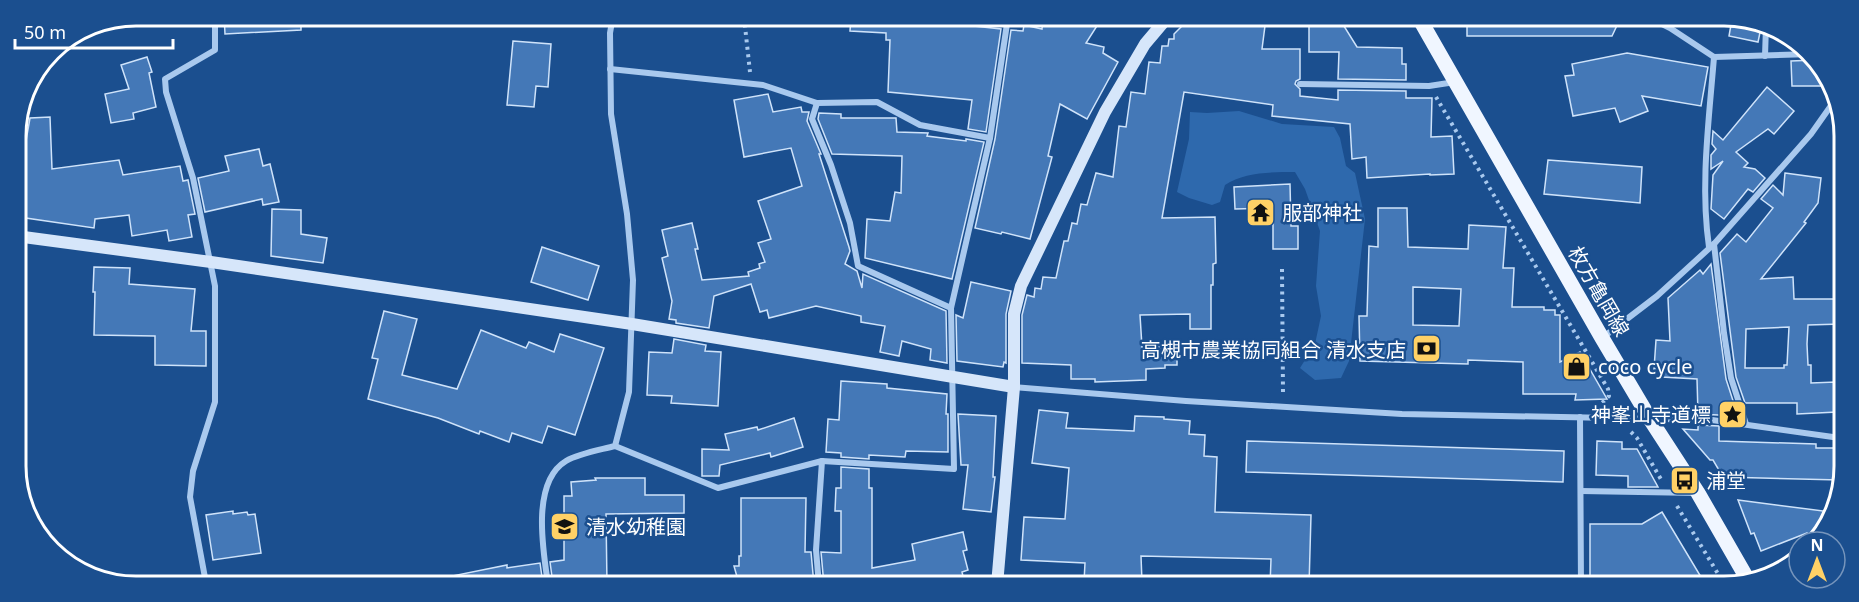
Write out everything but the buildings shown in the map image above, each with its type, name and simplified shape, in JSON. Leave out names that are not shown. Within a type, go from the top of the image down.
[{"type":"main road","name":"枚方亀岡線","points":[[1424,26],[1602,338],[1650,419],[1698,493],[1745,574]]},
{"type":"street","points":[[205,576],[190,497],[193,471],[215,402],[215,286],[193,178],[166,92],[165,80],[215,50],[214,26]]},
{"type":"street","points":[[611,26],[611,114],[627,214],[633,280],[629,392],[615,446]]},
{"type":"street","points":[[547,576],[543,549],[542,506],[549,479],[565,462],[615,446],[718,489],[822,461],[954,469],[951,308],[990,138],[1007,26]]},
{"type":"street","points":[[997,576],[1014,387],[1014,314],[1021,286],[1105,112],[1144,44],[1160,26]]},
{"type":"street","points":[[1666,26],[1714,57],[1798,55]]},
{"type":"street","points":[[1765,56],[1766,34]]},
{"type":"street","points":[[1714,57],[1705,220],[1711,245],[1731,378],[1746,424]]},
{"type":"street","points":[[610,69],[763,85],[817,103],[877,102],[920,125],[990,138]]},
{"type":"street","points":[[1300,84],[1429,86],[1455,82]]},
{"type":"street","points":[[817,103],[812,119],[831,165],[850,223],[858,266],[951,308]]},
{"type":"street","points":[[1602,338],[1657,296],[1711,245],[1811,134],[1830,108]]},
{"type":"street","points":[[26,237],[632,324],[1014,387],[1402,414],[1712,420],[1834,437]]},
{"type":"street","points":[[1580,417],[1581,576]]},
{"type":"street","points":[[818,576],[816,550],[822,461]]},
{"type":"street","points":[[1581,491],[1698,493]]},
{"type":"path","points":[[745,26],[751,84]]},
{"type":"path","points":[[1429,86],[1608,389],[1610,396],[1602,405],[1591,404]]},
{"type":"path","points":[[1282,269],[1283,393],[1294,394]]},
{"type":"path","points":[[1629,430],[1637,438],[1719,576]]},
{"type":"shaded area","points":[[1239,111],[1282,124],[1334,127],[1340,138],[1346,166],[1355,173],[1365,219],[1349,361],[1341,378],[1315,380],[1300,368],[1315,344],[1321,316],[1316,286],[1320,231],[1305,189],[1295,172],[1241,177],[1225,185],[1220,202],[1212,205],[1177,192],[1189,139],[1190,112]]},
{"type":"place","name":"服部神社","points":[[1261,212]]},
{"type":"place","name":"高槻市農業協同組合 清水支店","points":[[1427,349]]},
{"type":"place","name":"coco cycle","points":[[1577,366]]},
{"type":"place","name":"神峯山寺道標","points":[[1732,414]]},
{"type":"place","name":"浦堂","points":[[1685,480]]},
{"type":"place","name":"清水幼稚園","points":[[565,526]]}]
